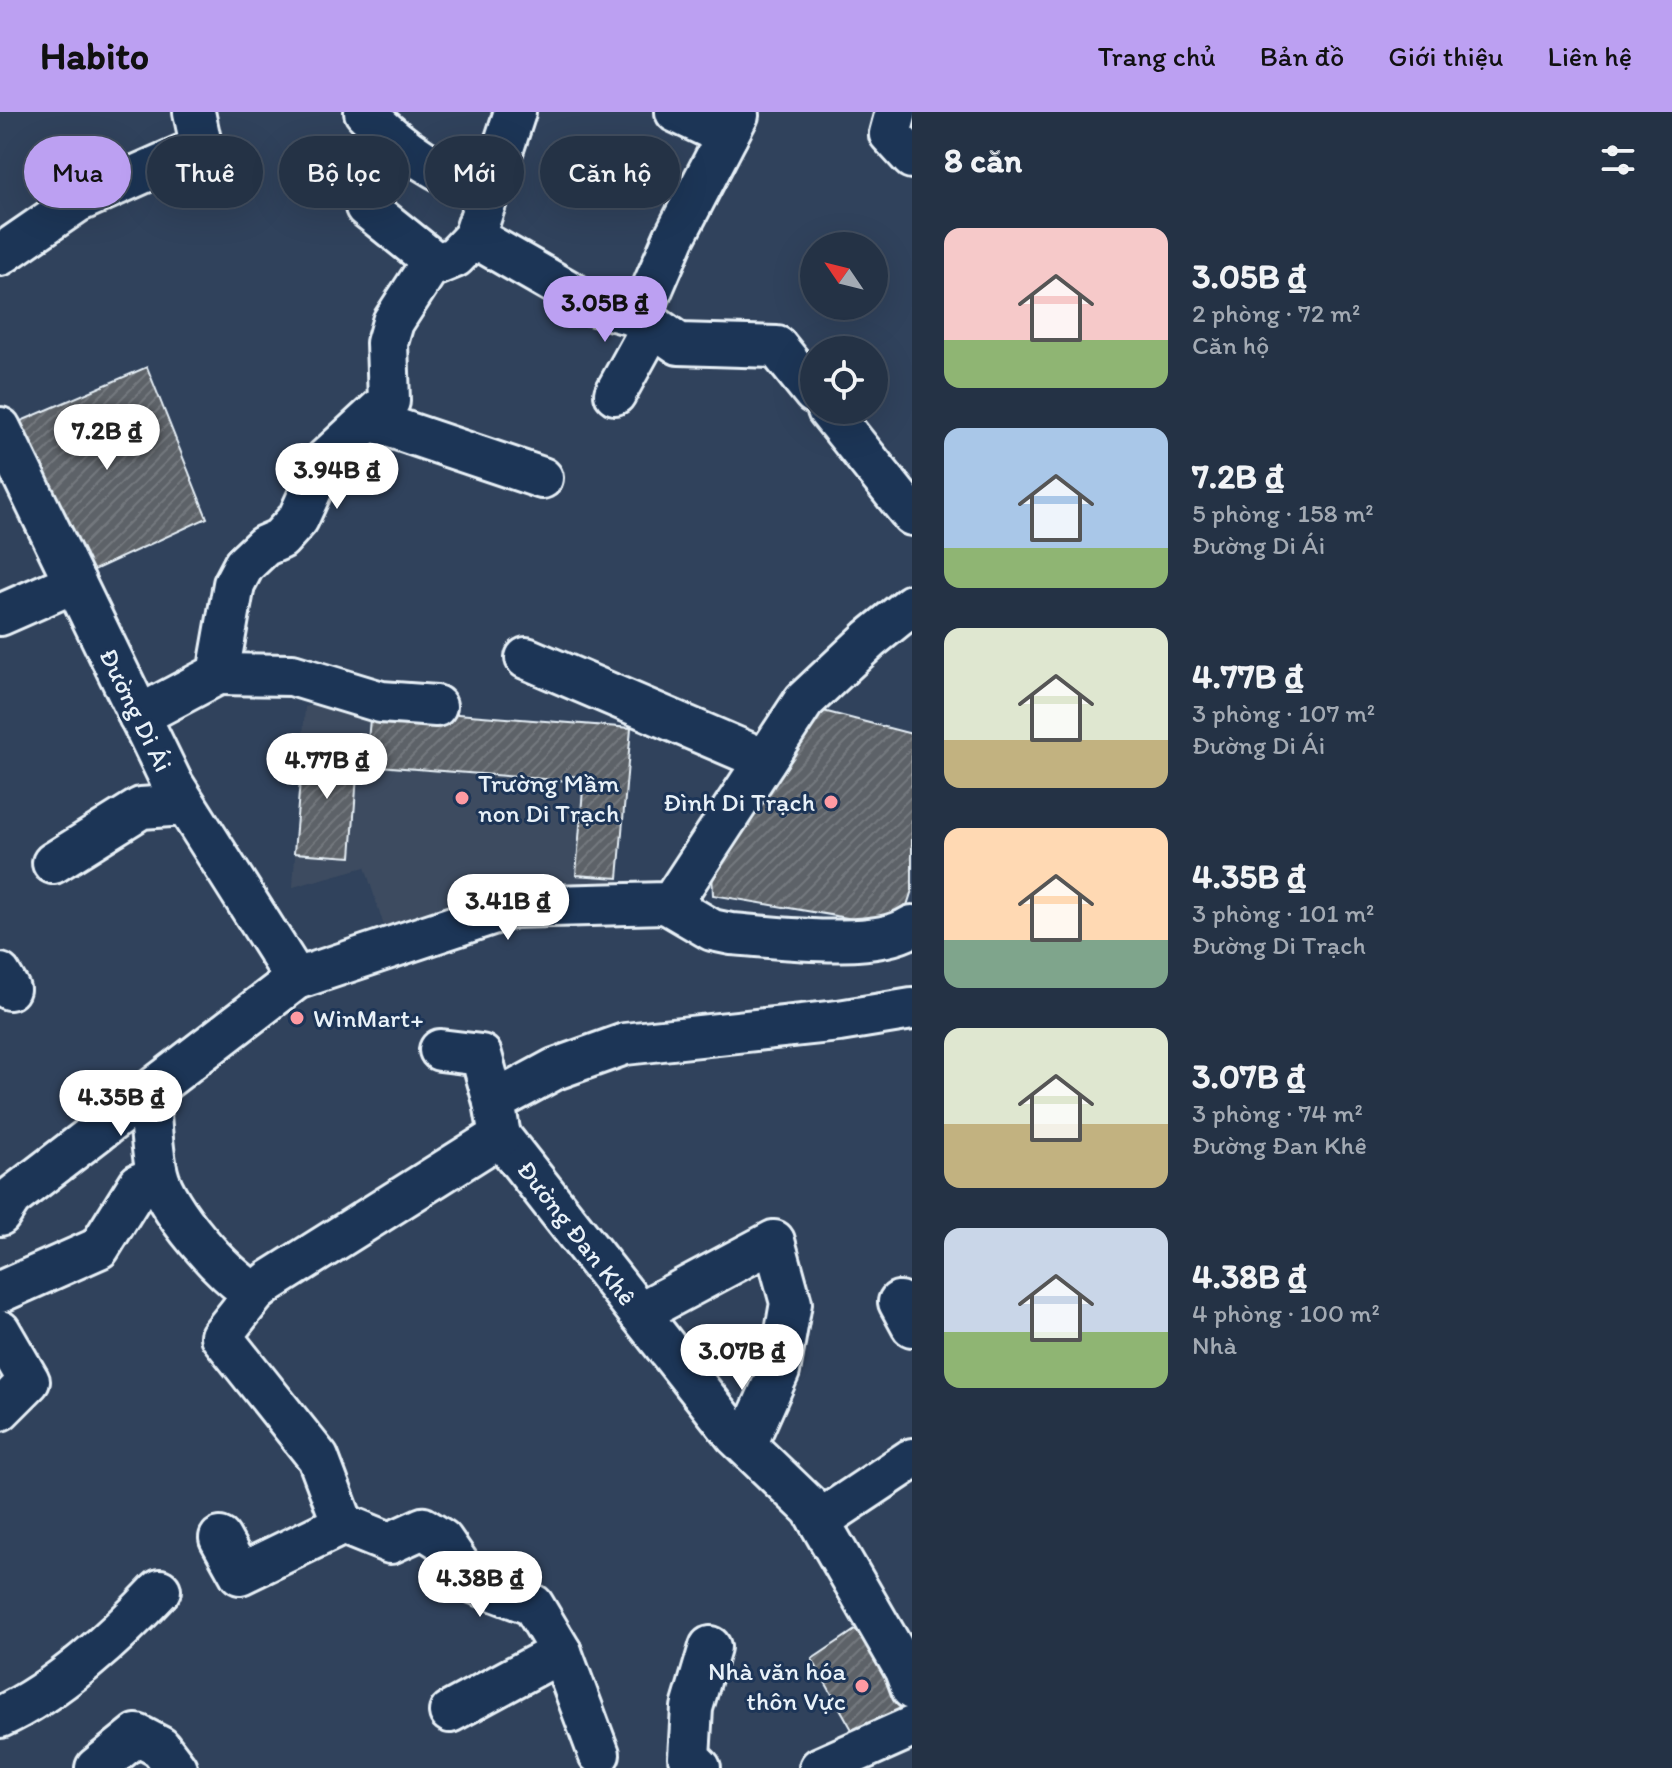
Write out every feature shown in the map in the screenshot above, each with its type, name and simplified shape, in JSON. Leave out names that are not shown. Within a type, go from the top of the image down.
[{"type":"street","points":[[0,255],[77,202],[190,152],[200,140],[194,112]]},
{"type":"street","points":[[365,112],[394,143],[425,164]]},
{"type":"street","points":[[507,136],[515,112]]},
{"type":"street","points":[[615,394],[646,321],[674,238],[732,126],[676,112]]},
{"type":"street","points":[[896,112],[890,134],[912,158]]},
{"type":"street","points":[[367,208],[437,264]]},
{"type":"street","points":[[218,674],[234,584],[244,565],[264,546],[280,539],[298,519],[325,460],[389,401],[387,343],[393,322],[428,268],[455,257],[474,237],[483,208]]},
{"type":"street","points":[[474,237],[591,304],[646,321],[679,344],[777,347],[800,376]]},
{"type":"street","points":[[370,420],[542,478]]},
{"type":"street","points":[[839,424],[912,515]]},
{"type":"street","name":"Đường Di Ái","points":[[0,428],[185,805],[296,979]]},
{"type":"street","points":[[0,615],[75,582]]},
{"type":"street","points":[[666,903],[686,886],[804,701],[870,639],[912,605]]},
{"type":"street","points":[[526,658],[765,760]]},
{"type":"street","points":[[139,716],[218,674],[292,675],[381,702],[436,706]]},
{"type":"street","points":[[53,863],[141,808],[185,805]]},
{"type":"street","points":[[4,1201],[296,979],[513,907],[666,903],[712,930],[731,934],[860,939],[895,935],[912,926]]},
{"type":"street","points":[[440,1050],[481,1055],[497,1119],[555,1069],[625,1044],[839,1021],[912,1009]]},
{"type":"street","points":[[148,1092],[157,1177],[193,1237],[238,1284],[255,1293]]},
{"type":"street","name":"Đường Đan Khê","points":[[343,1524],[318,1458],[221,1336],[255,1293],[497,1119],[639,1313],[746,1445],[812,1509],[905,1670],[912,1689]]},
{"type":"street","points":[[0,1292],[99,1248],[139,1184],[157,1177]]},
{"type":"street","points":[[639,1313],[774,1241],[791,1303],[779,1371],[746,1445]]},
{"type":"street","points":[[0,1331],[29,1381],[0,1410]]},
{"type":"street","points":[[819,1521],[912,1459]]},
{"type":"street","points":[[220,1538],[240,1574],[343,1524],[390,1543],[423,1528],[442,1540],[470,1581],[533,1605],[561,1652],[599,1754]]},
{"type":"street","points":[[0,1717],[39,1695],[131,1621],[160,1590]]},
{"type":"street","points":[[696,1767],[689,1757],[692,1708],[710,1647]]},
{"type":"street","points":[[450,1712],[561,1652]]},
{"type":"street","points":[[820,1768],[912,1727]]},
{"type":"street","points":[[96,1768],[137,1735],[160,1747],[176,1768]]},
{"type":"shaded area","name":"Trường Mầm non Di Trạch","points":[[344,698],[371,707],[631,728],[618,893],[386,932],[365,867],[293,887],[305,707]]},
{"type":"building","points":[[147,367],[207,518],[79,577],[0,430]]},
{"type":"building","name":"Đình Di Trạch","points":[[804,706],[912,734],[912,890],[900,927],[713,895],[712,871]]},
{"type":"building","points":[[371,707],[631,728],[618,878],[576,875],[584,777],[570,776],[569,781],[366,765]]},
{"type":"building","points":[[303,744],[359,748],[351,857],[294,853]]},
{"type":"building","name":"Nhà văn hóa thôn Vực","points":[[864,1624],[912,1714],[859,1742],[812,1659]]},
{"type":"place","name":"Trường Mầm non Di Trạch","points":[[462,798]]},
{"type":"place","name":"Đình Di Trạch","points":[[831,802]]},
{"type":"place","name":"WinMart+","points":[[297,1018]]},
{"type":"place","name":"Nhà văn hóa thôn Vực","points":[[862,1686]]}]
